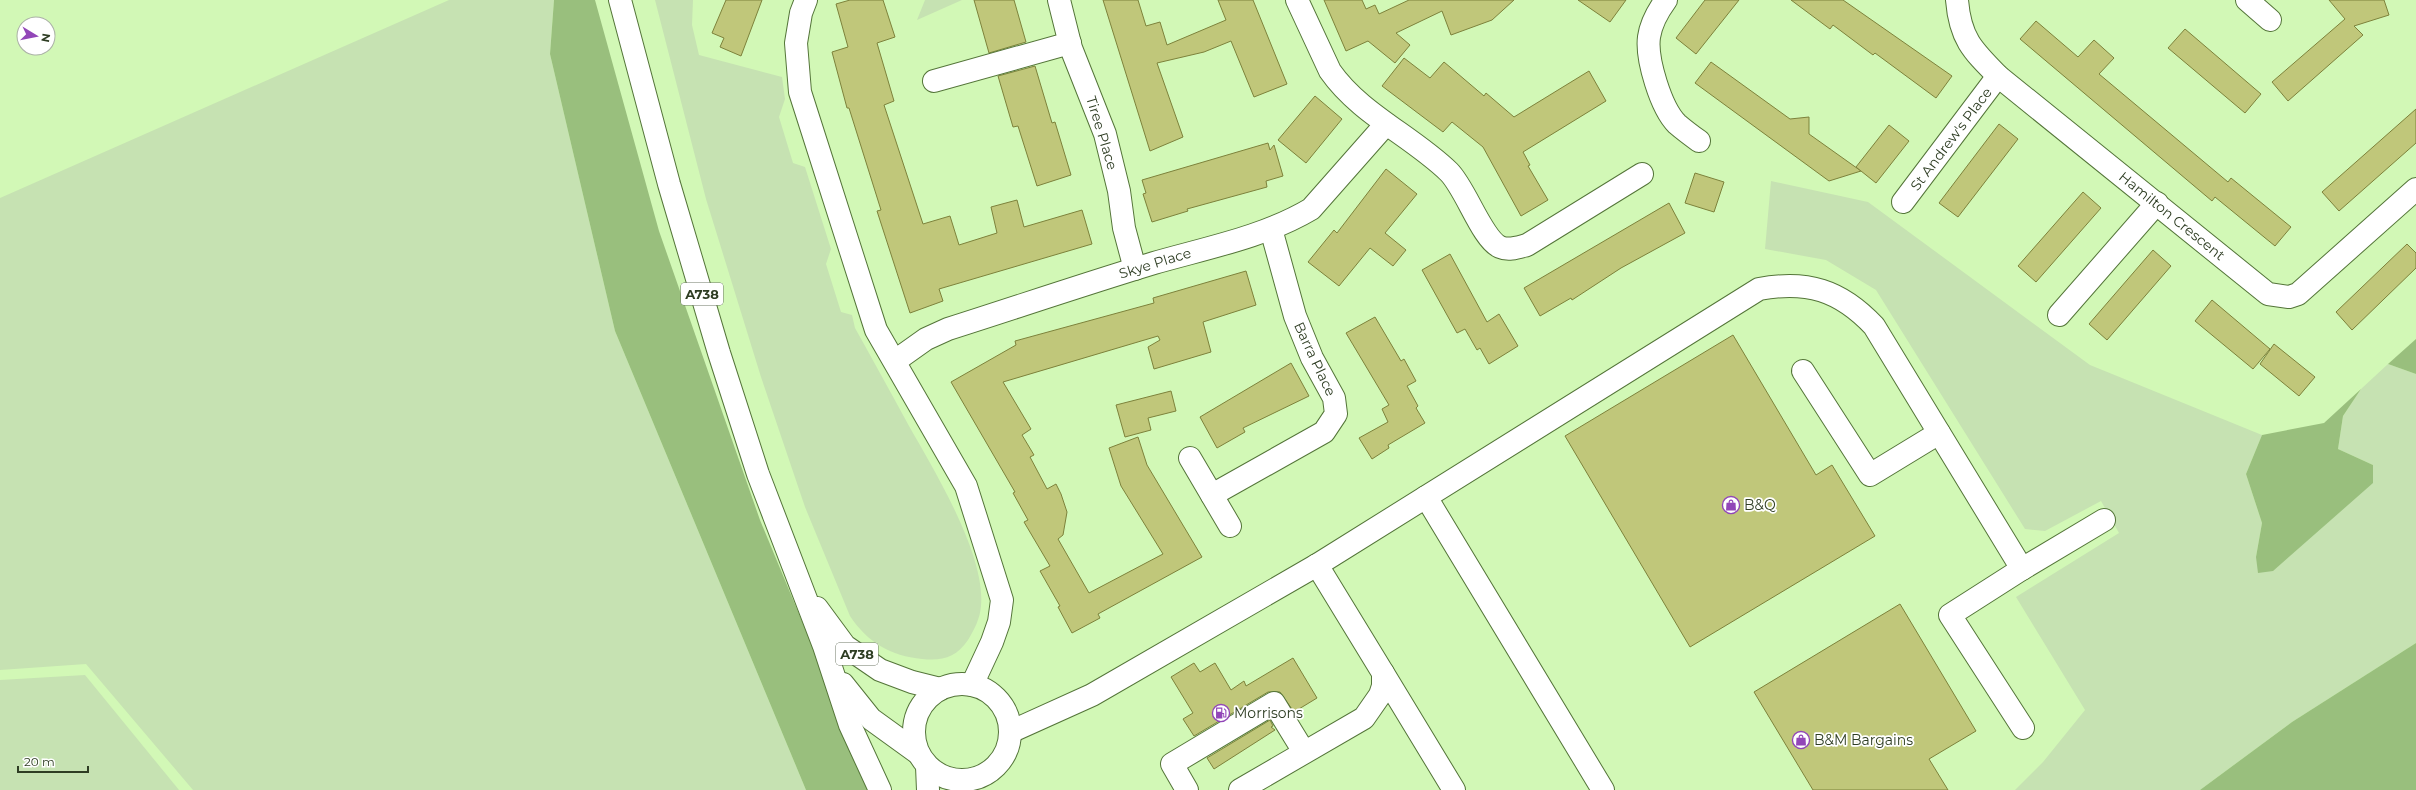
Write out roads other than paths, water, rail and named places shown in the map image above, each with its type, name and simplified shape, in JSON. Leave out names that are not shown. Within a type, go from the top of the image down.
[{"type":"street","name":"A738","points":[[620,0],[669,184],[719,353],[758,474],[824,646],[846,689],[870,719],[922,759],[939,776],[954,780],[969,780],[982,783],[995,768],[1009,745],[1010,732],[1007,716],[999,702],[987,691],[972,685],[956,684],[940,688],[928,697],[919,709],[914,723],[914,738],[922,759],[928,790]]},
{"type":"street","points":[[806,0],[801,13],[796,43],[800,92],[876,330],[966,486],[1002,600],[999,622],[972,685]]},
{"type":"street","name":"Tiree Place","points":[[1059,0],[1070,43],[1105,134],[1119,191],[1124,228],[1135,269]]},
{"type":"street","points":[[1297,0],[1330,71],[1337,82],[1386,124],[1449,172],[1463,190],[1486,232],[1494,243],[1501,247],[1509,249],[1527,245],[1642,174]]},
{"type":"street","points":[[1666,0],[1652,25],[1649,38],[1654,75],[1661,97],[1676,123],[1699,141]]},
{"type":"street","name":"Hamilton Crescent","points":[[1957,0],[1958,18],[1966,41],[1998,76],[2268,294],[2289,297],[2304,289],[2416,189]]},
{"type":"street","points":[[2247,0],[2270,20]]},
{"type":"street","points":[[934,81],[1070,43]]},
{"type":"street","name":"St Andrew's Place","points":[[1903,202],[1998,76]]},
{"type":"street","name":"Skye Place","points":[[895,361],[926,339],[948,329],[1135,269],[1271,229],[1311,210],[1386,124]]},
{"type":"street","points":[[2059,315],[2157,203]]},
{"type":"street","name":"Barra Place","points":[[1212,495],[1324,432],[1336,414],[1334,398],[1312,358],[1295,316],[1271,229]]},
{"type":"street","points":[[1010,732],[1092,695],[1317,565],[1759,289],[1783,284],[1804,285],[1825,291],[1859,310],[1874,326],[2022,569]]},
{"type":"street","points":[[1803,371],[1870,475],[1940,433]]},
{"type":"street","points":[[1190,458],[1230,526]]},
{"type":"street","points":[[1426,497],[1603,790]]},
{"type":"street","points":[[2023,728],[1950,614],[2104,520]]},
{"type":"street","points":[[1317,565],[1454,790]]},
{"type":"street","name":"A738","points":[[800,584],[845,646],[880,670],[912,682],[940,688]]},
{"type":"street","points":[[824,646],[850,725],[880,790]]},
{"type":"street","points":[[1240,790],[1364,718],[1380,696],[1384,686],[1383,672]]},
{"type":"street","points":[[1188,790],[1172,764],[1274,703],[1304,752]]},
{"type":"place","name":"B&Q","points":[[1731,505]]},
{"type":"place","name":"Morrisons","points":[[1221,713]]},
{"type":"place","name":"B&M Bargains","points":[[1801,740]]}]
